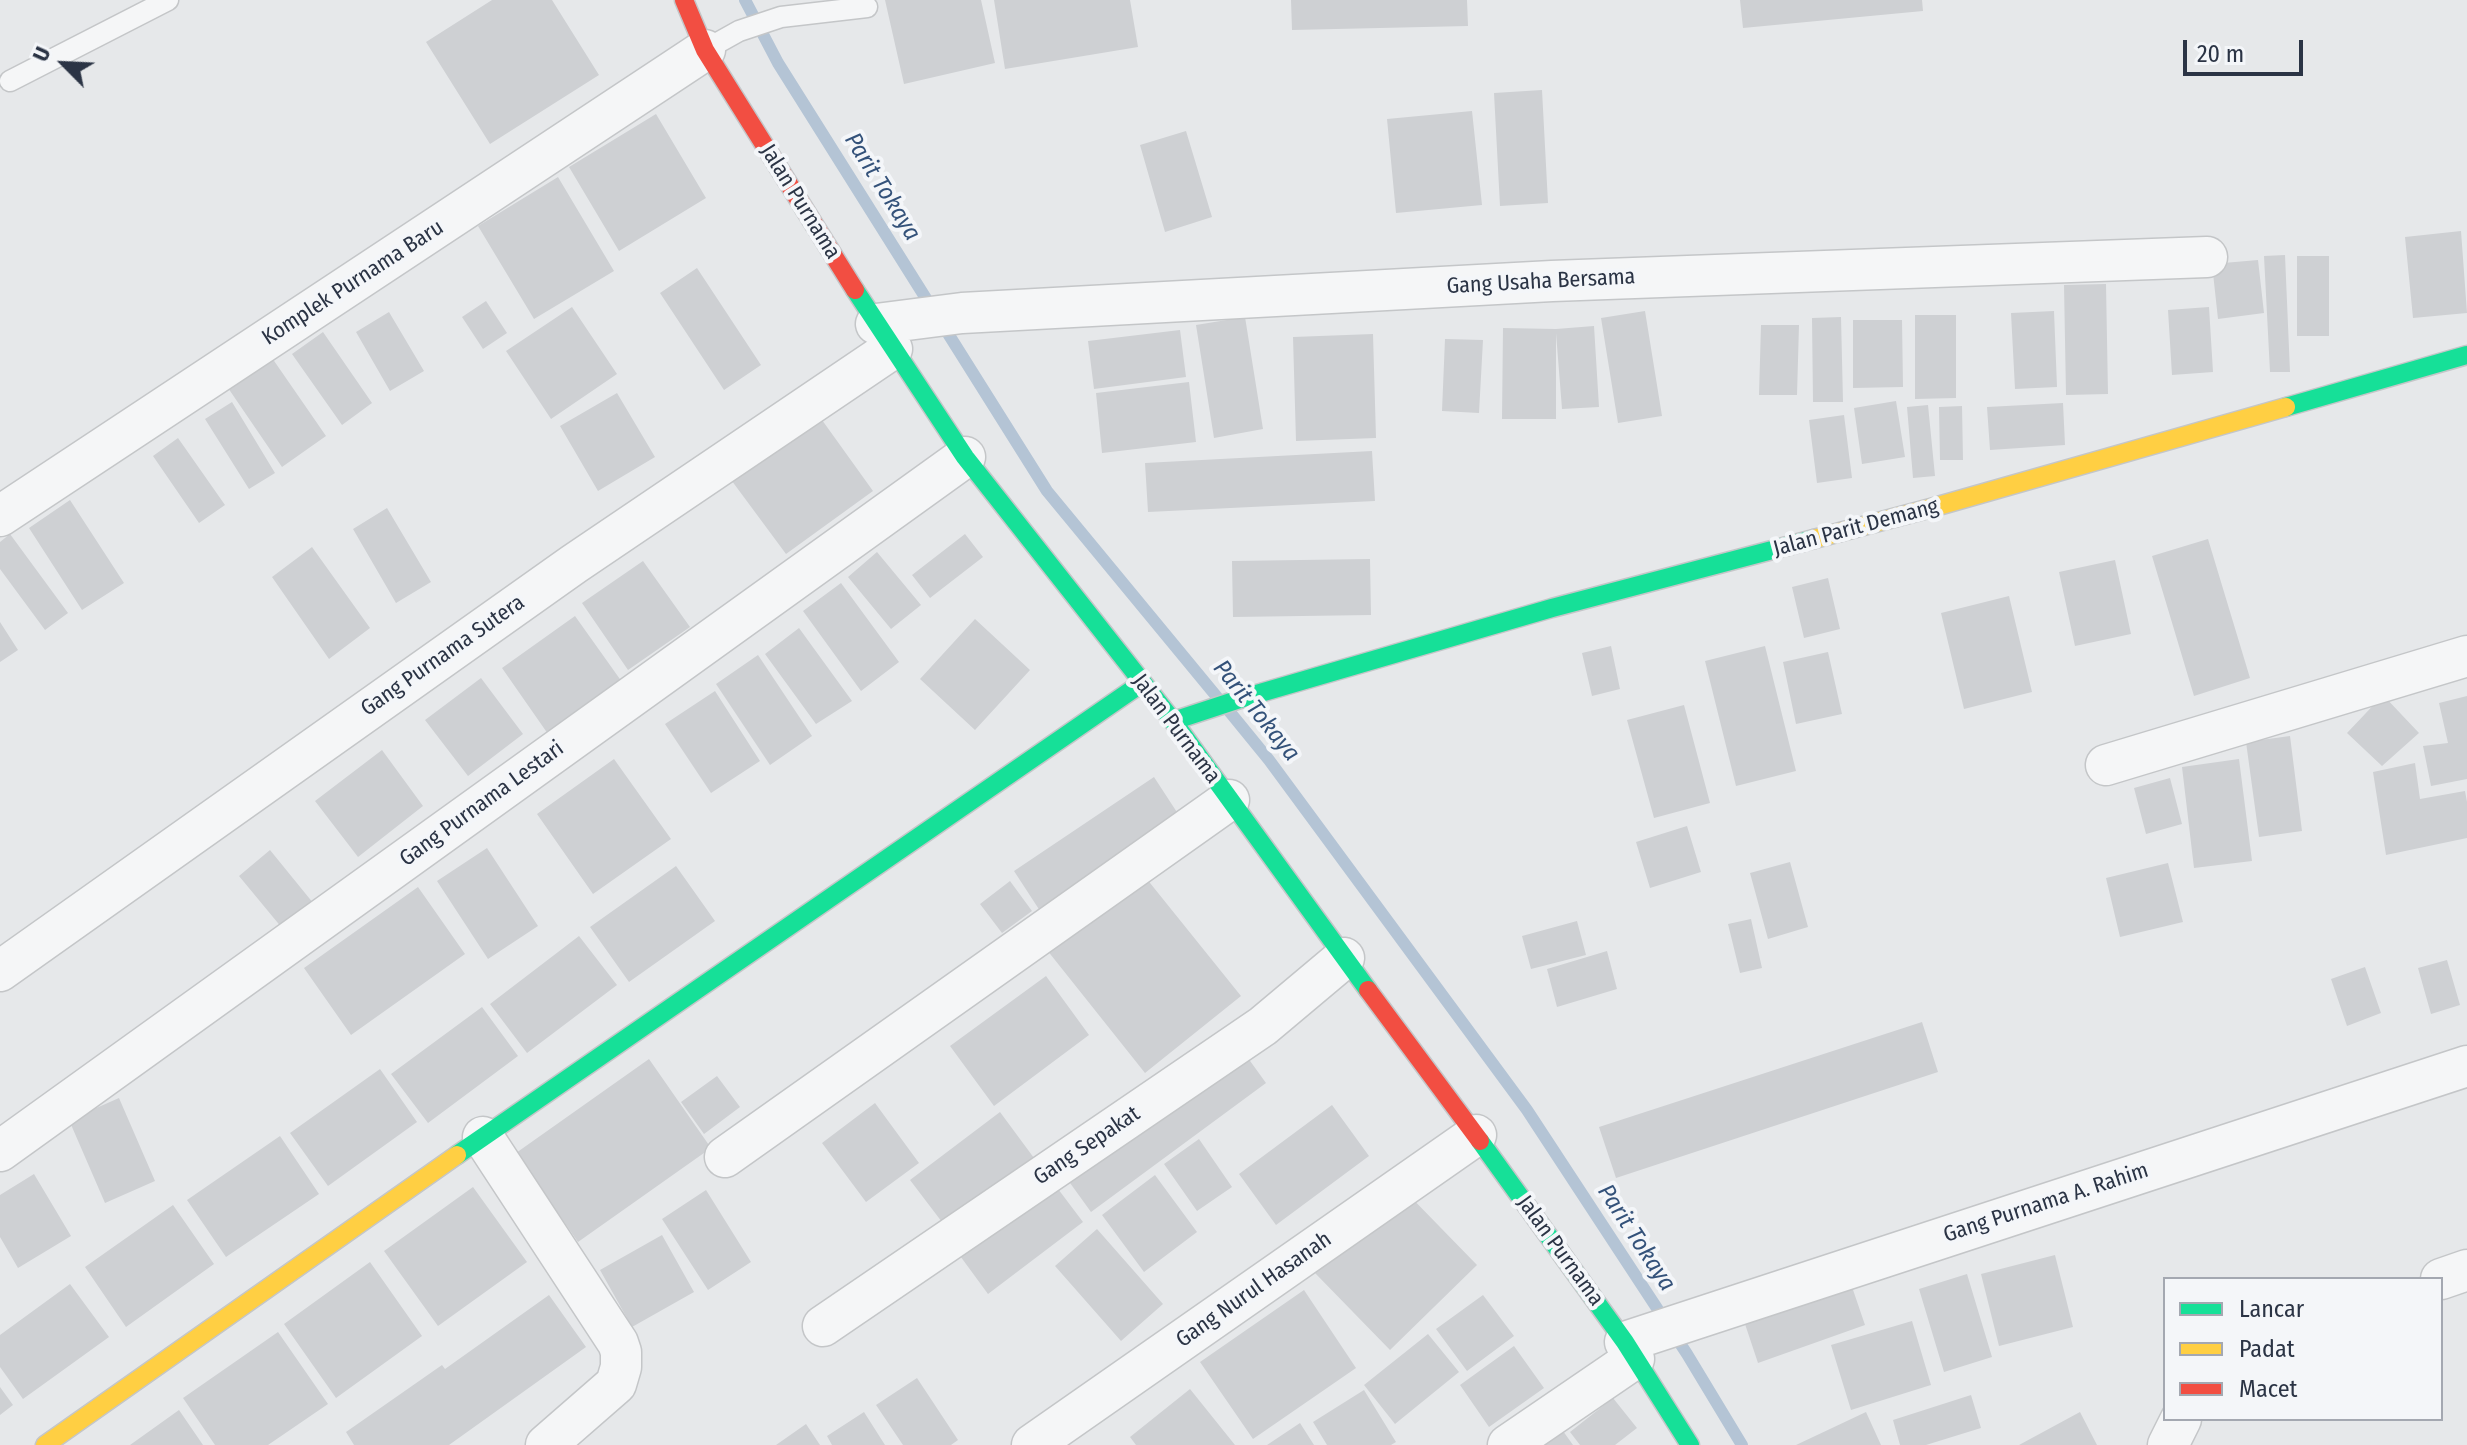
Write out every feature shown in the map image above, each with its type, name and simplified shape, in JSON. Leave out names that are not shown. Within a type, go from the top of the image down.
[{"type":"street","name":"Jalan Purnama","points":[[684,0],[722,41],[894,330],[965,457],[1173,721],[1344,958],[1636,1345],[1690,1445]]},
{"type":"street","name":"Komplek Purnama Baru","points":[[0,516],[722,41]]},
{"type":"street","name":"Gang Usaha Bersama","points":[[894,330],[962,313],[1552,281],[2207,257]]},
{"type":"street","name":"Gang Purnama Sutera","points":[[0,971],[574,564],[894,330]]},
{"type":"street","name":"Jalan Parit Demang","points":[[1173,721],[1552,608],[1931,508],[2467,355]]},
{"type":"street","name":"Gang Purnama Lestari","points":[[0,1151],[965,457]]},
{"type":"street","points":[[2106,765],[2467,656]]},
{"type":"street","points":[[45,1445],[483,1137],[1142,683]]},
{"type":"street","points":[[725,1157],[1229,800]]},
{"type":"street","name":"Gang Sepakat","points":[[823,1326],[1263,1026],[1344,958]]},
{"type":"street","name":"Gang Purnama A. Rahim","points":[[1508,1445],[1636,1345],[1690,1320],[2467,1066]]},
{"type":"street","name":"Gang Nurul Hasanah","points":[[1032,1445],[1476,1135]]},
{"type":"street","points":[[483,1137],[621,1352],[616,1384],[546,1445]]},
{"type":"street","points":[[2443,1278],[2467,1270]]},
{"type":"street","points":[[2168,1445],[2180,1421]]},
{"type":"lane","points":[[10,81],[168,0]]},
{"type":"lane","points":[[722,41],[781,17],[867,7]]},
{"type":"building","points":[[492,0],[552,0],[599,75],[490,144],[426,42]]},
{"type":"building","points":[[885,0],[981,0],[995,63],[904,84]]},
{"type":"building","points":[[994,0],[1130,0],[1138,47],[1005,69]]},
{"type":"building","points":[[1291,0],[1467,0],[1468,26],[1292,30]]},
{"type":"building","points":[[1740,0],[1922,0],[1923,11],[1743,28]]},
{"type":"building","points":[[1542,90],[1548,203],[1500,206],[1494,93]]},
{"type":"building","points":[[1472,111],[1482,205],[1396,213],[1387,119]]},
{"type":"building","points":[[656,114],[706,198],[619,251],[569,167]]},
{"type":"building","points":[[1186,131],[1212,217],[1165,232],[1140,145]]},
{"type":"building","points":[[558,177],[614,271],[534,319],[478,226]]},
{"type":"building","points":[[2461,231],[2467,313],[2413,318],[2405,237]]},
{"type":"building","points":[[2285,255],[2290,372],[2270,372],[2264,256]]},
{"type":"building","points":[[2297,256],[2329,256],[2329,336],[2297,336]]},
{"type":"building","points":[[2258,260],[2264,313],[2218,319],[2212,264]]},
{"type":"building","points":[[697,268],[761,365],[724,390],[660,293]]},
{"type":"building","points":[[2106,284],[2108,394],[2066,395],[2064,285]]},
{"type":"building","points":[[486,301],[507,333],[483,349],[462,317]]},
{"type":"building","points":[[572,307],[617,374],[551,419],[506,351]]},
{"type":"building","points":[[2209,307],[2213,372],[2172,375],[2168,310]]},
{"type":"building","points":[[1645,311],[1662,416],[1618,423],[1601,318]]},
{"type":"building","points":[[2054,311],[2057,387],[2015,389],[2011,313]]},
{"type":"building","points":[[389,312],[424,371],[390,391],[356,332]]},
{"type":"building","points":[[1915,315],[1956,315],[1956,398],[1915,399]]},
{"type":"building","points":[[1245,317],[1263,429],[1214,438],[1196,325]]},
{"type":"building","points":[[1841,317],[1843,402],[1813,402],[1812,318]]},
{"type":"building","points":[[1853,320],[1902,320],[1903,387],[1853,388]]},
{"type":"building","points":[[1761,325],[1799,325],[1797,395],[1759,395]]},
{"type":"building","points":[[1594,326],[1599,407],[1562,409],[1556,333],[1556,419],[1502,419],[1503,328]]},
{"type":"building","points":[[1180,330],[1186,377],[1094,389],[1088,341]]},
{"type":"building","points":[[323,332],[372,403],[342,425],[292,354]]},
{"type":"building","points":[[1373,334],[1376,438],[1296,441],[1293,337]]},
{"type":"building","points":[[1445,339],[1483,340],[1479,413],[1442,411]]},
{"type":"building","points":[[270,355],[326,436],[282,467],[226,385]]},
{"type":"building","points":[[1189,382],[1196,442],[1102,453],[1096,393]]},
{"type":"building","points":[[617,393],[655,457],[598,491],[560,426]]},
{"type":"building","points":[[1896,401],[1905,457],[1862,464],[1854,408]]},
{"type":"building","points":[[232,402],[275,473],[249,489],[205,419]]},
{"type":"building","points":[[2063,403],[2065,445],[1990,450],[1987,407]]},
{"type":"building","points":[[1928,405],[1935,476],[1913,478],[1907,407]]},
{"type":"building","points":[[1962,406],[1963,460],[1940,460],[1939,407]]},
{"type":"building","points":[[817,413],[873,491],[786,554],[729,477]]},
{"type":"building","points":[[1844,415],[1852,478],[1817,483],[1809,420]]},
{"type":"building","points":[[178,438],[225,505],[199,523],[153,456]]},
{"type":"building","points":[[1372,451],[1375,501],[1148,512],[1145,463]]},
{"type":"building","points":[[70,500],[124,583],[82,610],[29,528]]},
{"type":"building","points":[[387,508],[431,582],[396,603],[353,529]]},
{"type":"building","points":[[10,534],[68,613],[45,630],[0,569],[0,542]]},
{"type":"building","points":[[965,534],[983,557],[930,598],[912,575]]},
{"type":"building","points":[[2208,539],[2250,678],[2194,696],[2152,556]]},
{"type":"building","points":[[312,547],[370,628],[329,659],[272,577]]},
{"type":"building","points":[[877,552],[921,605],[891,629],[848,577]]},
{"type":"building","points":[[1370,559],[1371,615],[1233,617],[1232,561]]},
{"type":"building","points":[[2115,560],[2131,634],[2075,646],[2059,572]]},
{"type":"building","points":[[643,561],[690,627],[628,670],[582,603]]},
{"type":"building","points":[[1828,578],[1840,629],[1804,638],[1792,587]]},
{"type":"building","points":[[841,583],[899,662],[861,691],[803,611]]},
{"type":"building","points":[[2009,596],[2032,692],[1964,709],[1941,613]]},
{"type":"building","points":[[575,616],[622,682],[548,734],[502,668]]},
{"type":"building","points":[[975,619],[1030,670],[975,730],[920,679]]},
{"type":"building","points":[[0,622],[18,650],[0,662]]},
{"type":"building","points":[[799,628],[852,701],[816,724],[765,654]]},
{"type":"building","points":[[1611,646],[1620,689],[1592,696],[1582,653]]},
{"type":"building","points":[[1765,646],[1796,771],[1736,786],[1705,661]]},
{"type":"building","points":[[1828,652],[1842,714],[1796,724],[1783,662]]},
{"type":"building","points":[[758,655],[812,736],[770,765],[716,684]]},
{"type":"building","points":[[481,678],[523,734],[468,776],[425,720]]},
{"type":"building","points":[[715,691],[760,761],[711,793],[665,724]]},
{"type":"building","points":[[2383,695],[2419,733],[2382,766],[2347,733]]},
{"type":"building","points":[[2467,696],[2467,779],[2431,786],[2423,746],[2448,743],[2439,703]]},
{"type":"building","points":[[1684,705],[1710,803],[1654,818],[1627,720]]},
{"type":"building","points":[[2290,736],[2302,831],[2259,837],[2246,742]]},
{"type":"building","points":[[382,750],[423,806],[358,857],[315,801]]},
{"type":"building","points":[[614,759],[671,839],[593,894],[537,814]]},
{"type":"building","points":[[2239,759],[2252,861],[2194,868],[2182,767]]},
{"type":"building","points":[[2415,763],[2420,799],[2465,791],[2467,838],[2386,855],[2373,772]]},
{"type":"building","points":[[1154,777],[1184,823],[1044,917],[1014,871]]},
{"type":"building","points":[[2170,778],[2182,824],[2146,834],[2134,788]]},
{"type":"building","points":[[1687,826],[1701,872],[1650,888],[1636,842]]},
{"type":"building","points":[[487,848],[538,926],[488,959],[437,881]]},
{"type":"building","points":[[270,850],[318,909],[287,934],[239,876]]},
{"type":"building","points":[[1790,862],[1808,927],[1768,939],[1750,873]]},
{"type":"building","points":[[2168,863],[2183,922],[2120,937],[2106,878]]},
{"type":"building","points":[[676,866],[715,921],[629,982],[590,927]]},
{"type":"building","points":[[1142,873],[1241,996],[1145,1073],[1047,950]]},
{"type":"building","points":[[1010,881],[1032,911],[1002,933],[980,904]]},
{"type":"building","points":[[418,887],[465,954],[351,1035],[304,968]]},
{"type":"building","points":[[1751,919],[1762,968],[1740,973],[1728,924]]},
{"type":"building","points":[[1577,921],[1586,955],[1531,969],[1522,936]]},
{"type":"building","points":[[579,936],[617,985],[527,1053],[490,1004]]},
{"type":"building","points":[[1607,951],[1617,989],[1557,1007],[1547,969]]},
{"type":"building","points":[[2447,960],[2460,1005],[2431,1014],[2418,968]]},
{"type":"building","points":[[2365,967],[2381,1013],[2347,1026],[2331,979]]},
{"type":"building","points":[[1046,976],[1089,1035],[994,1106],[950,1046]]},
{"type":"building","points":[[482,1007],[518,1056],[428,1123],[391,1074]]},
{"type":"building","points":[[1922,1022],[1938,1072],[1616,1178],[1599,1127]]},
{"type":"building","points":[[1240,1047],[1266,1083],[1091,1212],[1065,1176]]},
{"type":"building","points":[[649,1059],[711,1148],[578,1242],[516,1153]]},
{"type":"building","points":[[380,1069],[417,1122],[328,1186],[290,1133]]},
{"type":"building","points":[[717,1076],[740,1107],[704,1134],[681,1102]]},
{"type":"building","points":[[119,1098],[155,1181],[105,1203],[69,1120]]},
{"type":"building","points":[[875,1103],[919,1163],[866,1202],[822,1143]]},
{"type":"building","points":[[1332,1105],[1369,1156],[1276,1225],[1239,1174]]},
{"type":"building","points":[[1000,1112],[1034,1158],[945,1226],[910,1180]]},
{"type":"building","points":[[280,1136],[319,1194],[226,1257],[187,1200]]},
{"type":"building","points":[[1199,1139],[1232,1187],[1197,1211],[1164,1164]]},
{"type":"building","points":[[34,1174],[71,1236],[18,1268],[0,1237],[0,1195]]},
{"type":"building","points":[[1155,1175],[1197,1232],[1144,1272],[1102,1215]]},
{"type":"building","points":[[1049,1177],[1083,1222],[988,1294],[955,1249]]},
{"type":"building","points":[[473,1187],[527,1262],[438,1326],[384,1251]]},
{"type":"building","points":[[1402,1188],[1477,1265],[1390,1350],[1315,1273]]},
{"type":"building","points":[[706,1190],[751,1262],[708,1290],[662,1219]]},
{"type":"building","points":[[173,1205],[214,1264],[126,1327],[85,1267]]},
{"type":"building","points":[[1097,1229],[1163,1304],[1121,1341],[1055,1266]]},
{"type":"building","points":[[662,1235],[694,1292],[632,1327],[600,1270]]},
{"type":"building","points":[[2055,1255],[2073,1327],[1999,1346],[1981,1274]]},
{"type":"building","points":[[370,1262],[422,1336],[336,1398],[284,1324]]},
{"type":"building","points":[[1967,1274],[1992,1357],[1944,1372],[1919,1289]]},
{"type":"building","points":[[1850,1281],[1865,1325],[1758,1363],[1743,1318]]},
{"type":"building","points":[[70,1284],[109,1337],[23,1399],[0,1367],[0,1335]]},
{"type":"building","points":[[1304,1290],[1356,1368],[1253,1439],[1200,1362]]},
{"type":"building","points":[[549,1295],[586,1347],[449,1445],[354,1445],[346,1432],[442,1365],[445,1369]]},
{"type":"building","points":[[1483,1295],[1514,1336],[1467,1371],[1436,1329]]},
{"type":"building","points":[[1912,1321],[1931,1385],[1851,1410],[1831,1345]]},
{"type":"building","points":[[278,1332],[328,1404],[268,1445],[215,1445],[183,1398]]},
{"type":"building","points":[[1428,1334],[1459,1372],[1395,1424],[1364,1385]]},
{"type":"building","points":[[1514,1346],[1544,1388],[1489,1427],[1460,1385]]},
{"type":"building","points":[[917,1378],[958,1440],[951,1445],[903,1445],[876,1405]]},
{"type":"building","points":[[0,1387],[13,1405],[0,1415]]},
{"type":"building","points":[[1190,1389],[1235,1445],[1136,1445],[1130,1437]]},
{"type":"building","points":[[1364,1390],[1396,1442],[1391,1445],[1327,1445],[1313,1422]]},
{"type":"building","points":[[1971,1395],[1981,1428],[1926,1445],[1900,1445],[1893,1420]]},
{"type":"building","points":[[1613,1398],[1637,1428],[1615,1445],[1580,1445],[1570,1432]]},
{"type":"building","points":[[179,1410],[203,1445],[130,1445]]},
{"type":"building","points":[[864,1412],[885,1445],[832,1445],[827,1436]]},
{"type":"building","points":[[1866,1412],[1881,1445],[1796,1445]]},
{"type":"building","points":[[2080,1412],[2097,1445],[2019,1445]]},
{"type":"building","points":[[1300,1423],[1314,1445],[1267,1445]]},
{"type":"building","points":[[806,1424],[820,1445],[776,1445]]},
{"type":"building","points":[[1558,1424],[1573,1445],[1531,1445]]},
{"type":"waterway","name":"Parit Tokaya","points":[[745,0],[778,63],[1047,491],[1217,697]]},
{"type":"waterway","name":"Parit Tokaya","points":[[1229,711],[1269,760],[1527,1110],[1687,1354],[1742,1445]]},
{"type":"traffic: fast","points":[[855,290],[965,457],[1173,721],[1368,990]]},
{"type":"traffic: fast","points":[[2286,407],[2467,355]]},
{"type":"traffic: fast","points":[[1173,721],[1552,608],[1814,539]]},
{"type":"traffic: fast","points":[[457,1155],[1142,683]]},
{"type":"traffic: fast","points":[[1480,1141],[1625,1342],[1690,1445]]},
{"type":"traffic: slow","points":[[1814,539],[2286,407]]},
{"type":"traffic: slow","points":[[45,1445],[457,1155]]},
{"type":"traffic: jam","points":[[684,0],[705,50],[855,290]]},
{"type":"traffic: jam","points":[[1368,990],[1480,1141]]}]
